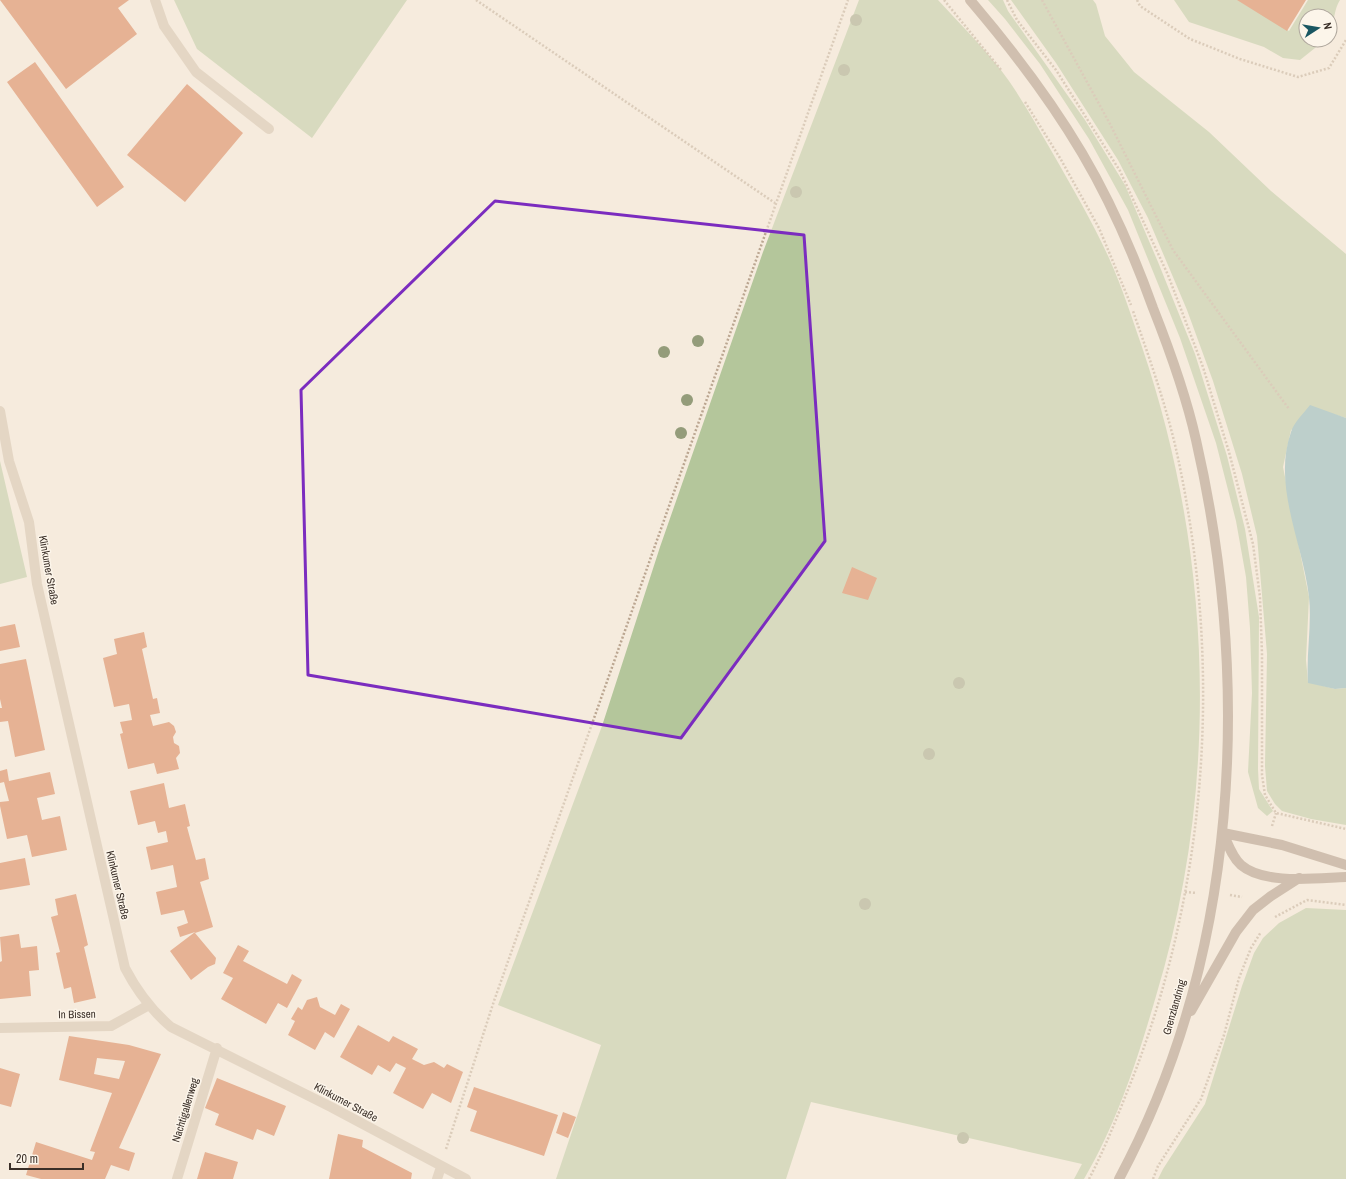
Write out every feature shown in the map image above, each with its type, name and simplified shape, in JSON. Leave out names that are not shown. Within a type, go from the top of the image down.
[{"type":"main road","name":"Grenzlandring","points":[[970,0],[991,24],[1050,102],[1082,153],[1111,207],[1142,276],[1173,361],[1196,438],[1213,527],[1222,599],[1227,687],[1228,742],[1223,833],[1208,932],[1184,1023],[1148,1119],[1119,1179]]},
{"type":"main road","points":[[1223,833],[1282,845],[1346,865]]},
{"type":"main road","points":[[1223,833],[1234,858],[1254,874],[1300,878],[1346,877]]},
{"type":"main road","points":[[1184,1023],[1236,932],[1253,910],[1271,896],[1300,878]]},
{"type":"street","points":[[154,0],[164,26],[196,72],[269,129]]},
{"type":"street","name":"Klinkumer Straße","points":[[0,411],[9,461],[29,522],[38,584],[125,968],[135,988],[149,1005],[171,1027],[217,1048],[331,1106],[466,1179]]},
{"type":"street","name":"In Bissen","points":[[0,1028],[111,1026],[149,1005]]},
{"type":"street","name":"Nachtigallenweg","points":[[177,1179],[217,1048]]},
{"type":"street","points":[[437,1179],[441,1166]]},
{"type":"path","points":[[476,0],[775,203]]},
{"type":"path","points":[[441,1166],[494,1001],[848,0]]},
{"type":"path","points":[[944,0],[1003,72]]},
{"type":"path","points":[[1042,0],[1110,124],[1173,250],[1289,409]]},
{"type":"path","points":[[1137,0],[1140,6],[1190,39],[1240,60],[1298,77],[1329,68],[1346,40]]},
{"type":"path","points":[[1022,96],[1060,158],[1099,228],[1132,307],[1160,390],[1176,448],[1190,523],[1203,658],[1203,744],[1198,812],[1185,892],[1158,1008],[1142,1057],[1103,1152],[1089,1179]]},
{"type":"path","points":[[1271,920],[1307,900],[1346,905]]},
{"type":"path","points":[[1153,1179],[1158,1166],[1201,1099],[1224,1035],[1239,978],[1251,948],[1262,930]]},
{"type":"highlighted area","points":[[495,201],[804,235],[825,541],[681,738],[308,675],[301,390]]},
{"type":"green space","points":[[174,0],[407,0],[312,138],[197,49]]},
{"type":"green space","points":[[859,0],[938,0],[984,50],[1009,81],[1020,98],[1082,204],[1109,258],[1131,314],[1166,426],[1183,507],[1195,589],[1200,671],[1198,753],[1191,835],[1177,916],[1156,996],[1126,1090],[1107,1136],[1084,1179],[1074,1179],[1082,1164],[811,1102],[786,1179],[556,1179],[601,1045],[498,1005],[602,726],[660,547],[763,252]]},
{"type":"green space","points":[[988,0],[1003,0],[1008,11],[1085,120],[1125,185],[1195,354],[1227,456],[1245,529],[1259,617],[1258,769],[1259,789],[1273,811],[1267,816],[1258,808],[1248,772],[1252,693],[1250,628],[1246,577],[1236,521],[1216,443],[1180,338],[1128,210],[1089,139],[1040,64],[1005,19]]},
{"type":"green space","points":[[1011,0],[1093,0],[1096,4],[1105,36],[1134,72],[1209,132],[1271,191],[1346,254],[1346,418],[1333,414],[1291,430],[1283,467],[1309,597],[1306,660],[1308,682],[1335,689],[1346,688],[1346,825],[1311,819],[1282,811],[1275,804],[1267,791],[1265,766],[1267,654],[1257,536],[1242,474],[1213,381],[1187,310],[1148,218],[1118,160],[1056,63]]},
{"type":"green space","points":[[1174,0],[1238,0],[1289,31],[1298,16],[1298,48],[1315,48],[1300,60],[1283,58],[1264,47],[1189,22]]},
{"type":"green space","points":[[1308,0],[1340,0],[1337,7],[1303,8]]},
{"type":"green space","points":[[0,461],[27,577],[0,584]]},
{"type":"green space","points":[[1306,908],[1346,910],[1346,1179],[1158,1179],[1205,1104],[1242,986],[1254,953],[1263,938],[1279,923]]},
{"type":"water","points":[[1310,405],[1346,418],[1346,688],[1335,689],[1308,683],[1310,618],[1309,597],[1306,577],[1287,494],[1285,473],[1286,452],[1292,428]]},
{"type":"building","points":[[0,0],[129,0],[118,8],[137,34],[66,89]]},
{"type":"building","points":[[1237,0],[1306,0],[1301,8],[1298,8],[1298,13],[1287,31]]},
{"type":"building","points":[[35,62],[124,187],[97,207],[7,82]]},
{"type":"building","points":[[187,84],[243,133],[185,202],[127,155]]},
{"type":"building","points":[[852,567],[877,578],[868,600],[842,593]]},
{"type":"building","points":[[15,624],[20,647],[0,651],[0,627]]},
{"type":"building","points":[[144,632],[147,647],[142,649],[153,699],[157,698],[160,713],[150,715],[153,726],[169,722],[174,726],[176,732],[173,737],[174,743],[179,746],[180,753],[176,758],[179,769],[157,774],[154,763],[128,769],[120,734],[123,733],[120,722],[132,720],[129,704],[114,707],[103,658],[117,654],[114,639]]},
{"type":"building","points":[[26,659],[45,750],[15,757],[8,721],[0,722],[0,708],[2,708],[0,699],[0,664]]},
{"type":"building","points":[[7,769],[9,781],[50,772],[55,794],[37,798],[42,820],[60,816],[67,850],[32,857],[27,835],[7,839],[0,802],[9,801],[4,782],[0,783],[0,771]]},
{"type":"building","points":[[164,783],[169,808],[185,804],[190,826],[187,827],[196,860],[205,858],[209,879],[200,882],[213,927],[195,933],[216,958],[215,964],[208,967],[191,980],[170,951],[195,932],[180,937],[177,927],[188,923],[184,910],[161,915],[156,892],[177,887],[173,865],[151,870],[146,847],[168,842],[166,831],[158,833],[155,821],[138,825],[130,791]]},
{"type":"building","points":[[25,858],[30,885],[0,890],[0,863]]},
{"type":"building","points":[[76,894],[88,945],[84,947],[96,998],[74,1003],[71,987],[64,989],[56,953],[60,952],[51,917],[58,915],[55,899]]},
{"type":"building","points":[[19,934],[21,948],[37,946],[39,970],[29,971],[31,996],[0,999],[0,962],[2,961],[0,937]]},
{"type":"building","points":[[238,945],[249,951],[243,961],[287,984],[292,974],[302,980],[287,1008],[278,1003],[266,1024],[221,999],[233,978],[223,973]]},
{"type":"building","points":[[317,997],[320,1007],[335,1015],[341,1004],[350,1009],[334,1038],[325,1032],[315,1050],[288,1035],[295,1021],[291,1019],[298,1007],[302,1010],[307,1000]]},
{"type":"building","points":[[358,1025],[389,1042],[393,1036],[418,1049],[412,1059],[424,1065],[434,1062],[444,1068],[447,1064],[463,1072],[451,1103],[432,1093],[423,1109],[393,1093],[406,1068],[396,1063],[390,1072],[378,1065],[372,1075],[340,1057]]},
{"type":"building","points":[[69,1036],[129,1045],[161,1054],[119,1148],[135,1153],[129,1171],[111,1165],[105,1179],[41,1179],[26,1175],[36,1142],[92,1160],[95,1152],[90,1151],[112,1093],[59,1080]],"holes":[[[97,1058],[125,1061],[119,1079],[94,1074]]]},
{"type":"building","points":[[0,1068],[20,1074],[11,1107],[0,1104]]},
{"type":"building","points":[[217,1078],[286,1106],[274,1136],[257,1129],[253,1140],[215,1125],[219,1114],[205,1108]]},
{"type":"building","points":[[474,1087],[558,1115],[544,1156],[470,1131],[477,1111],[467,1107]]},
{"type":"building","points":[[563,1112],[576,1117],[568,1138],[556,1133]]},
{"type":"building","points":[[338,1134],[363,1140],[362,1147],[412,1173],[411,1179],[329,1179]]},
{"type":"building","points":[[205,1152],[238,1162],[233,1179],[197,1179]]}]
